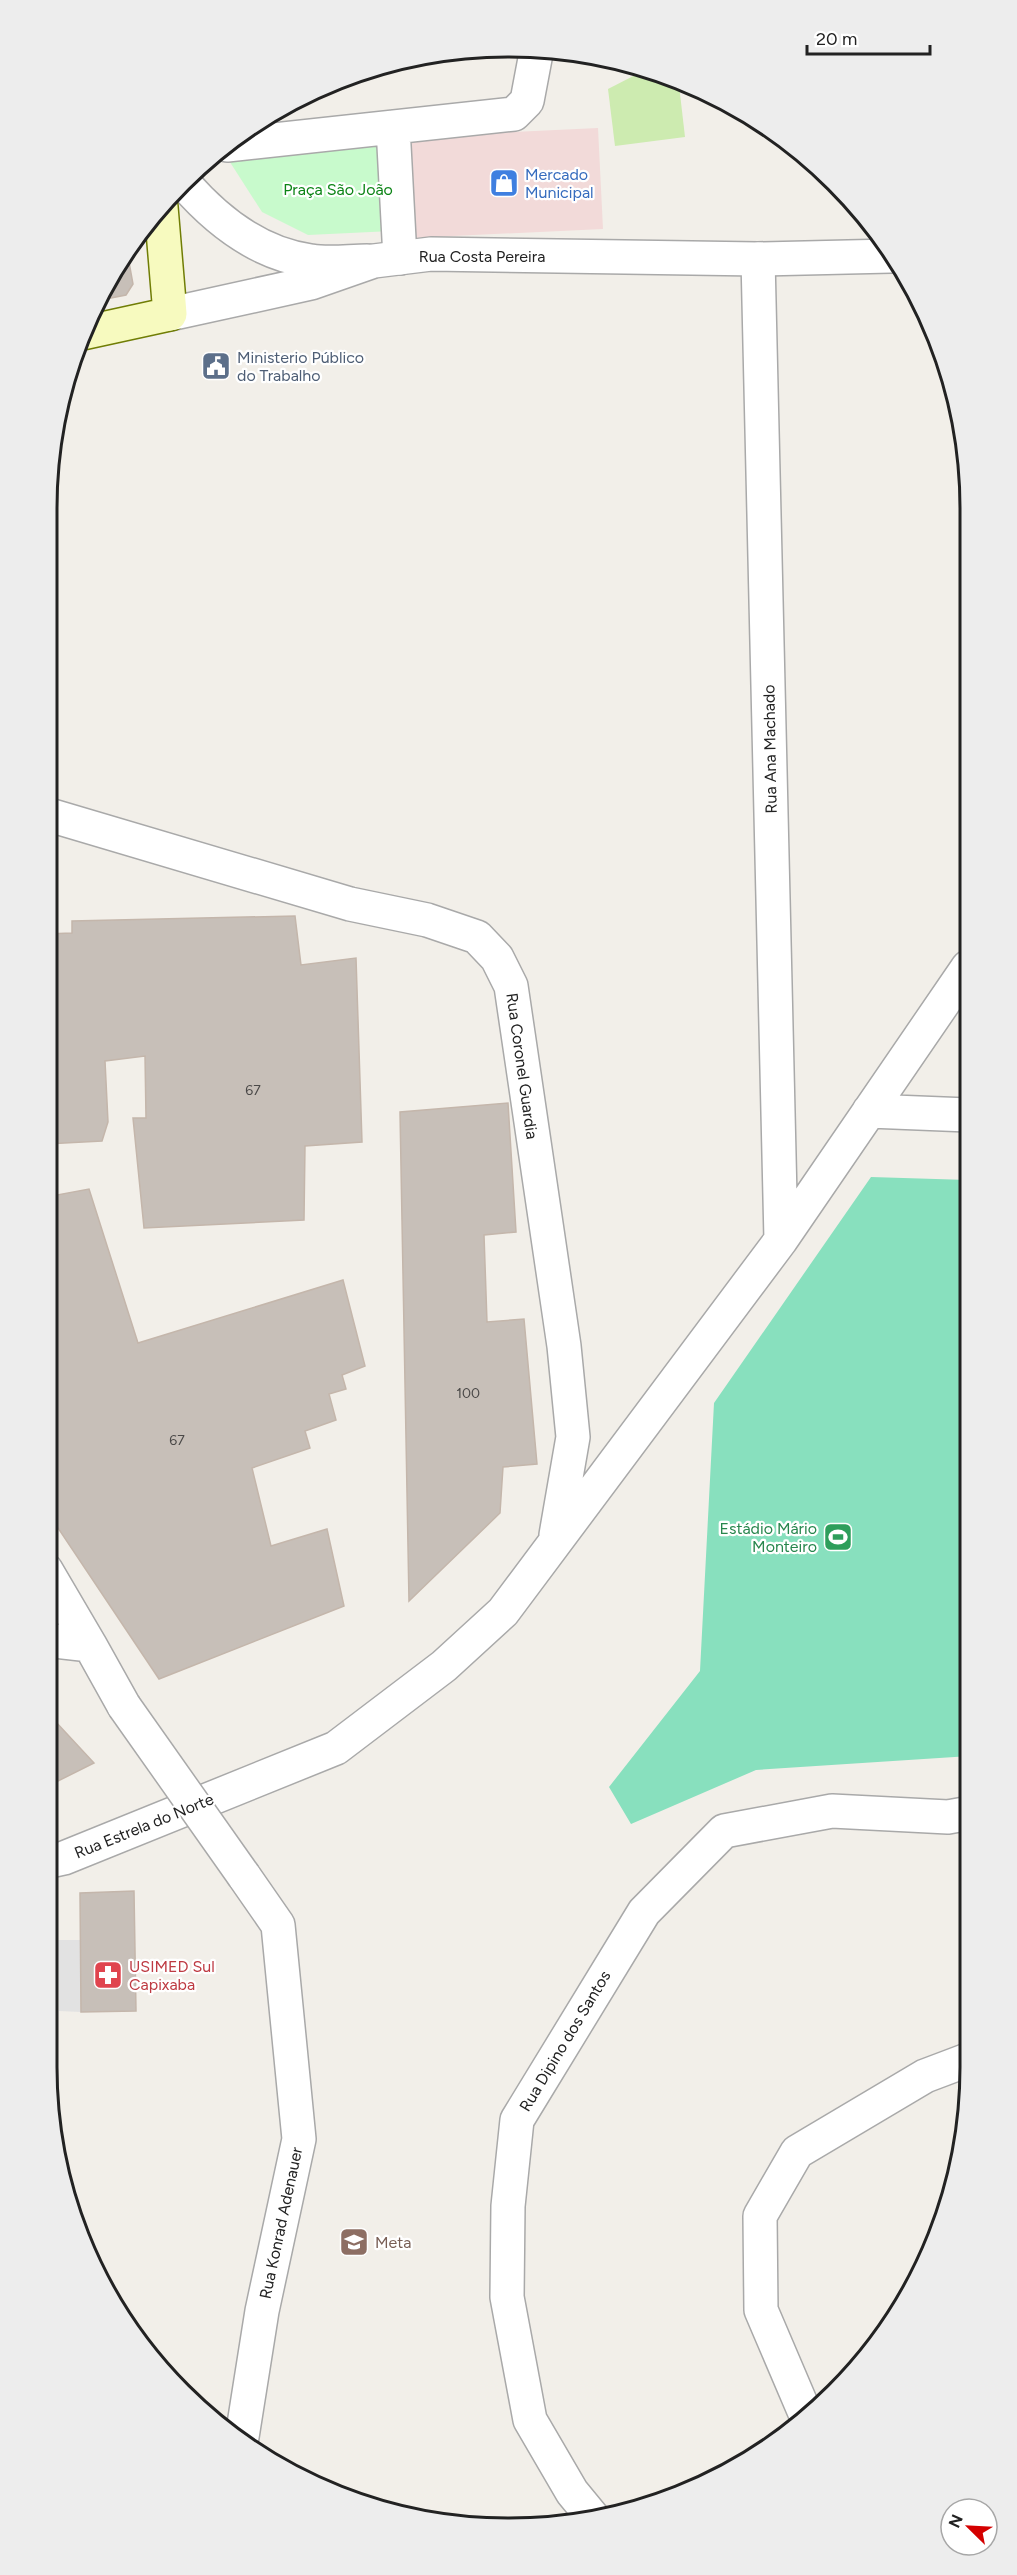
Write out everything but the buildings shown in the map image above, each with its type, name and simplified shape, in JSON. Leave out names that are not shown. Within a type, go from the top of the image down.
[{"type":"main road","points":[[162,219],[170,314]]},
{"type":"main road","name":"Rua Costa Pereira","points":[[94,331],[170,314]]},
{"type":"street","points":[[244,143],[514,114],[527,101],[535,58]]},
{"type":"street","points":[[189,189],[213,216],[234,232],[274,251],[311,261],[387,259],[393,127]]},
{"type":"street","name":"Rua Costa Pereira","points":[[170,314],[311,284],[387,259],[431,254],[758,259],[883,256]]},
{"type":"street","name":"Rua Ana Machado","points":[[758,259],[781,1240]]},
{"type":"street","name":"Rua Coronel Guardia","points":[[57,817],[350,904],[427,920],[477,937],[497,958],[511,986],[564,1346],[572,1426],[573,1437],[554,1543]]},
{"type":"street","name":"Rua Estrela do Norte","points":[[57,1865],[336,1748],[444,1666],[503,1612],[781,1240],[960,980]]},
{"type":"street","points":[[869,1112],[960,1115]]},
{"type":"street","name":"Rua Konrad Adenauer","points":[[57,1589],[124,1706],[278,1925],[299,2139],[262,2311],[243,2431]]},
{"type":"street","points":[[57,1641],[90,1645]]},
{"type":"street","name":"Rua Dipino dos Santos","points":[[587,2511],[572,2492],[530,2420],[507,2296],[508,2206],[517,2120],[644,1912],[724,1830],[832,1811],[948,1817],[960,1815]]},
{"type":"street","points":[[803,2409],[761,2310],[760,2216],[797,2152],[925,2076],[960,2063]]},
{"type":"shaded area","name":"Mercado Municipal","points":[[598,128],[603,229],[411,238],[406,137]]},
{"type":"shaded area","points":[[58,1940],[80,1940],[81,2012],[59,2011]]},
{"type":"green space","points":[[635,75],[680,90],[685,137],[615,146],[608,89]]},
{"type":"green space","name":"Praça São João","points":[[385,138],[392,231],[308,235],[262,212],[228,159]]},
{"type":"green space","name":"Estádio Mário Monteiro","points":[[871,1177],[960,1180],[960,1757],[756,1770],[631,1824],[609,1787],[700,1671],[714,1403]]},
{"type":"place","name":"Mercado Municipal","points":[[504,183]]},
{"type":"place","name":"Ministerio Público do Trabalho","points":[[216,366]]},
{"type":"place","name":"Estádio Mário Monteiro","points":[[838,1537]]},
{"type":"place","name":"USIMED Sul Capixaba","points":[[108,1975]]},
{"type":"place","name":"Meta","points":[[354,2242]]}]
